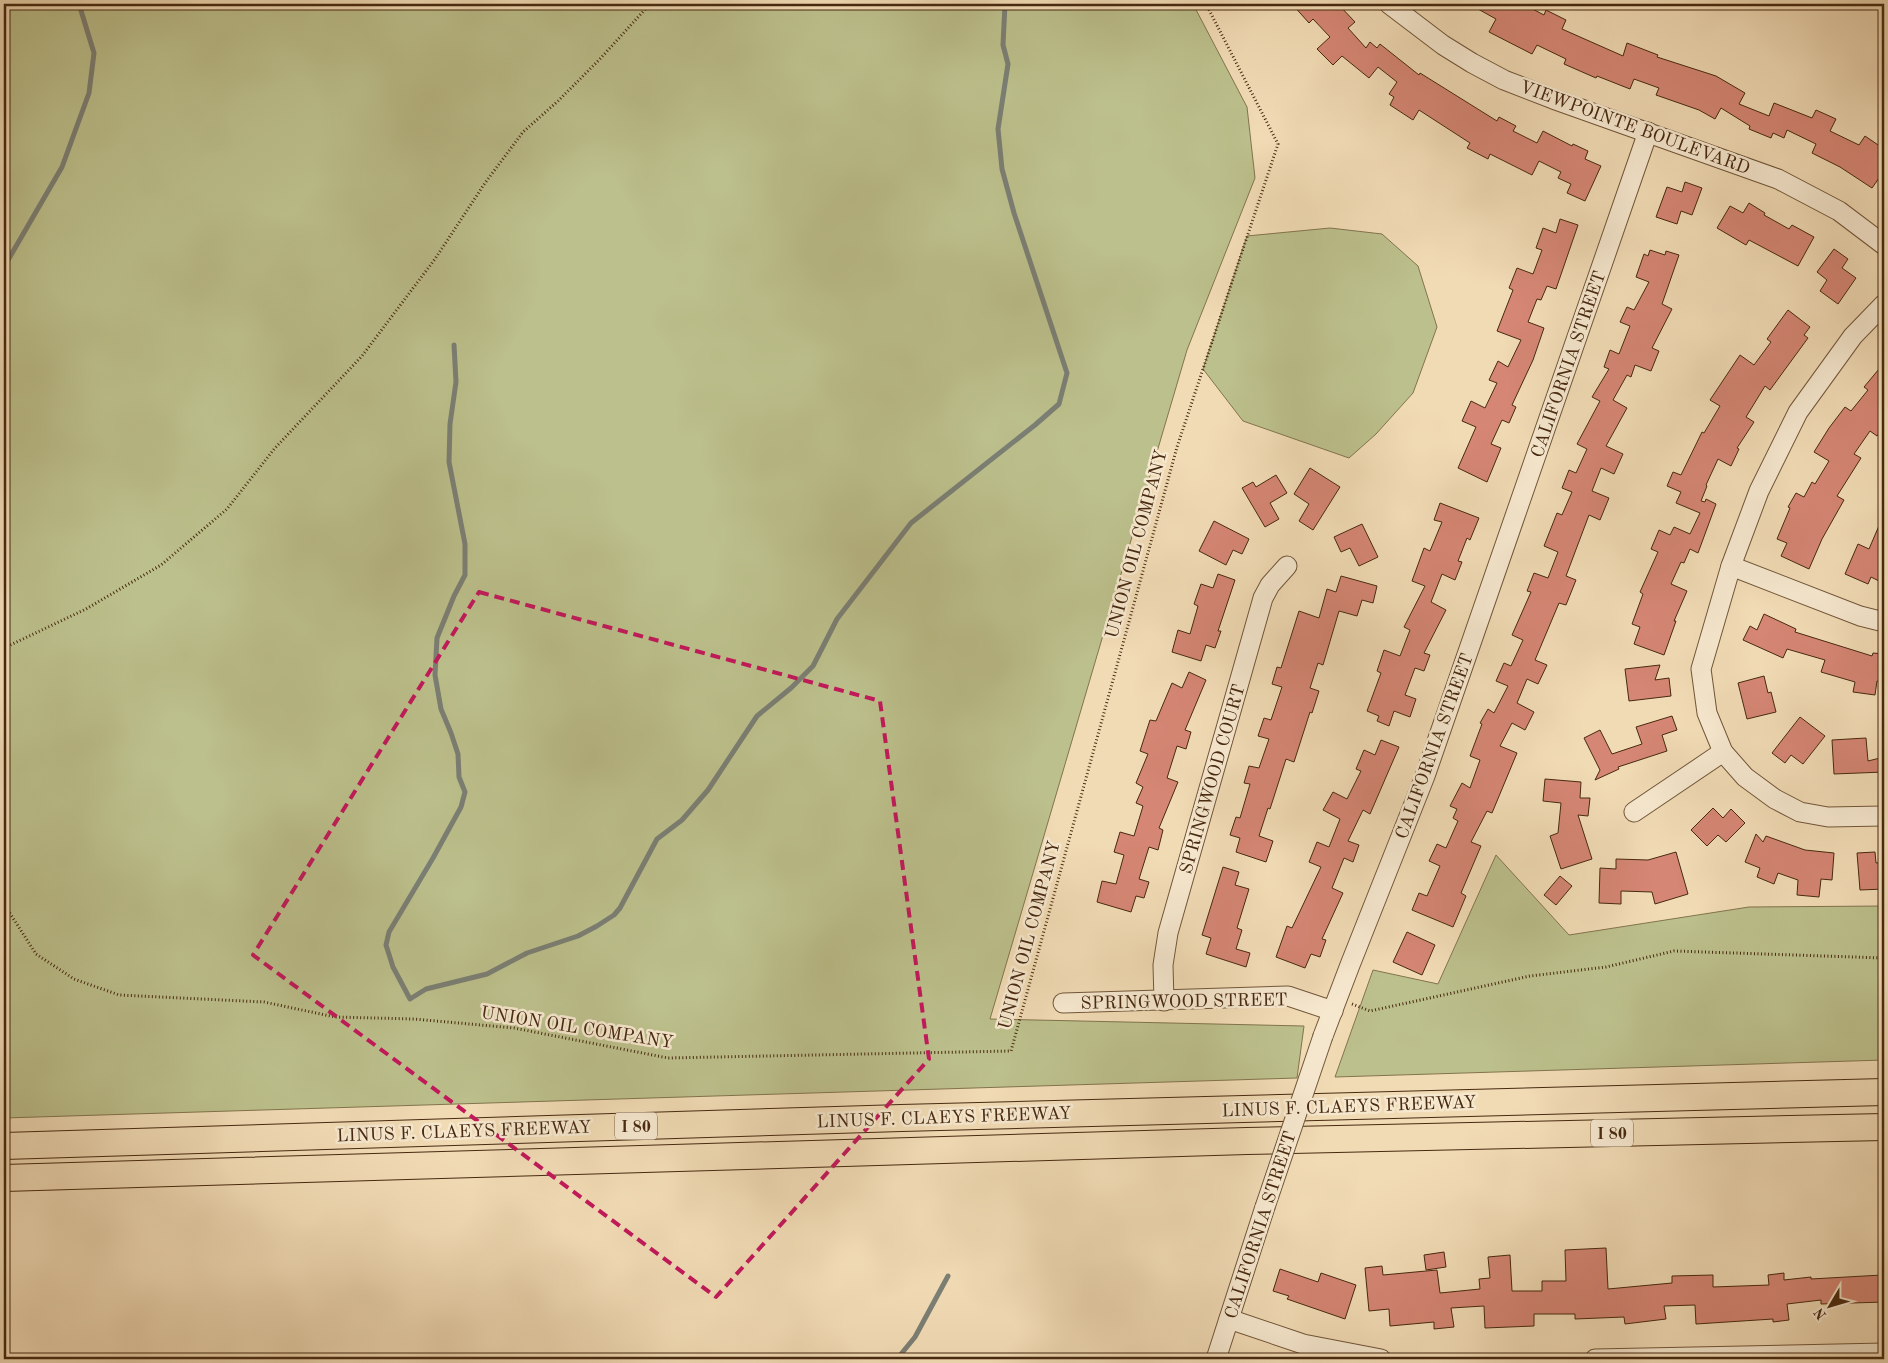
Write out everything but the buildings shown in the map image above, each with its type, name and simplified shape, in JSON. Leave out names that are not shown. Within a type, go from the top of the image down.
[{"type":"highway","name":"LINUS F. CLAEYS FREEWAY","points":[[4,1146],[901,1118],[1884,1092]]},
{"type":"highway","name":"LINUS F. CLAEYS FREEWAY","points":[[4,1178],[1233,1141],[1884,1127]]},
{"type":"street","name":"VIEWPOINTE BOULEVARD","points":[[1389,4],[1428,35],[1488,72],[1545,96],[1754,169],[1794,186],[1839,211],[1884,245]]},
{"type":"street","name":"CALIFORNIA STREET","points":[[1216,1359],[1323,1036],[1425,776],[1648,132]]},
{"type":"street","points":[[1884,304],[1853,336],[1798,412],[1759,491],[1731,566],[1701,669],[1707,713],[1723,752],[1744,777],[1775,799],[1800,812],[1828,817],[1884,816]]},
{"type":"street","name":"SPRINGWOOD COURT","points":[[1164,1001],[1164,954],[1176,905],[1264,598],[1270,585],[1287,566]]},
{"type":"street","points":[[1731,566],[1860,616],[1884,622]]},
{"type":"street","points":[[1634,812],[1723,752]]},
{"type":"street","name":"SPRINGWOOD STREET","points":[[1063,1004],[1288,996],[1335,1004]]},
{"type":"street","points":[[1229,1319],[1303,1344],[1381,1359]]},
{"type":"street","points":[[1595,1359],[1807,1357],[1884,1353]]},
{"type":"path","points":[[4,648],[86,609],[161,565],[227,509],[275,448],[362,356],[435,259],[484,183],[523,132],[558,101],[599,60],[650,4]]},
{"type":"path","name":"UNION OIL COMPANY","points":[[4,904],[36,954],[74,979],[118,995],[264,1002],[335,1017],[414,1018],[514,1028],[668,1058],[1011,1051],[1177,447],[1278,144],[1206,4]]},
{"type":"path","points":[[1335,1004],[1370,1010],[1530,976],[1606,968],[1674,951],[1884,958]]},
{"type":"highlighted area","points":[[479,592],[880,701],[929,1059],[716,1297],[253,955]]},
{"type":"green space","points":[[4,4],[1193,4],[1247,107],[1255,178],[1187,350],[990,1019],[1304,1026],[1297,1078],[4,1118]]},
{"type":"green space","points":[[1330,228],[1382,234],[1418,266],[1437,327],[1413,393],[1376,434],[1349,458],[1243,421],[1203,369],[1247,236]]},
{"type":"green space","points":[[1496,855],[1569,935],[1749,907],[1884,906],[1884,1060],[1335,1077],[1373,970],[1438,984]]},
{"type":"waterway","points":[[4,267],[62,167],[89,93],[94,53],[79,4]]},
{"type":"waterway","points":[[454,345],[456,382],[450,424],[449,462],[465,544],[465,575],[454,596],[437,638],[435,675],[441,709],[458,754],[459,777],[465,792],[461,807],[389,932],[386,945],[393,967],[410,999],[426,989],[487,974],[527,953],[578,936],[614,915],[620,908],[657,839],[682,820],[708,790],[757,716],[791,688],[813,666],[837,619],[911,523],[1059,404],[1067,373],[1014,213],[1002,169],[998,129],[1008,64],[1003,45],[1005,4]]},
{"type":"waterway","points":[[897,1359],[915,1337],[948,1276]]}]
